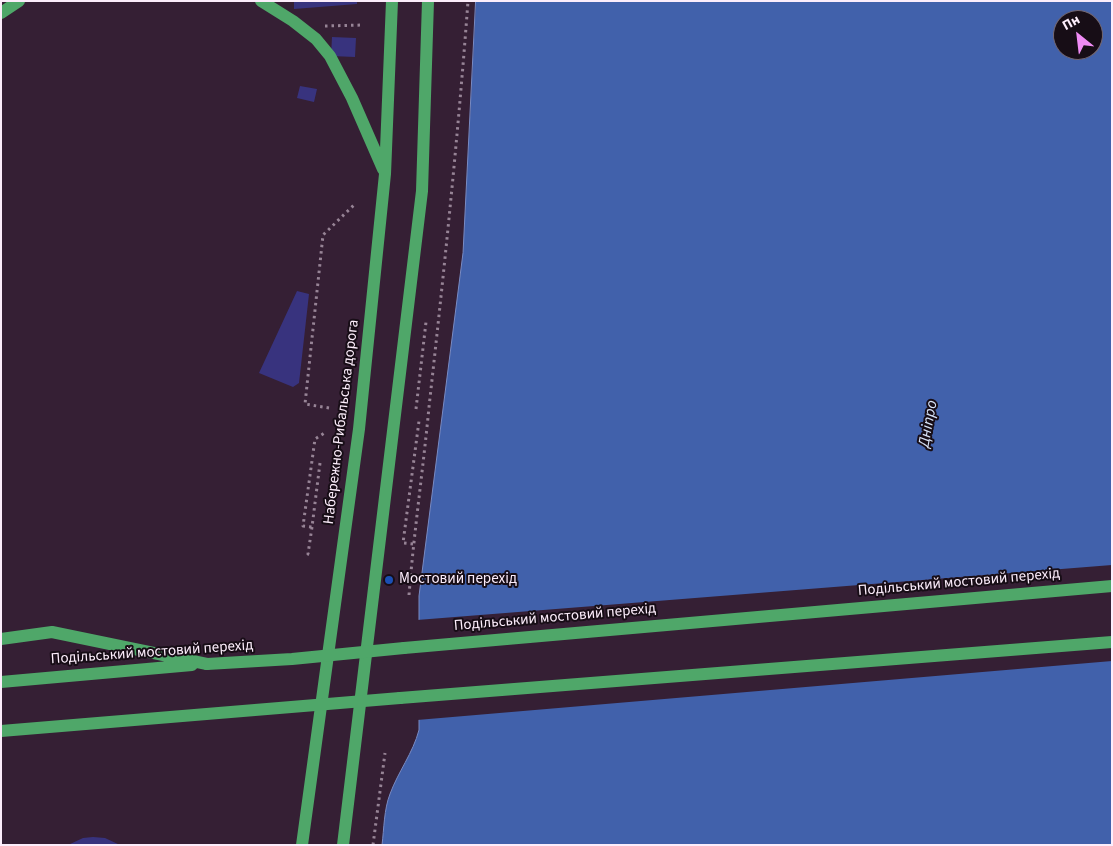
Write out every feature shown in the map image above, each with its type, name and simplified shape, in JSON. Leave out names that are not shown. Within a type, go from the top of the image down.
[{"type":"main road","points":[[1,13],[19,1]]},
{"type":"main road","points":[[261,1],[293,21],[316,39],[330,56],[352,98],[384,174]]},
{"type":"main road","name":"Набережно-Рибальська дорога","points":[[302,845],[359,429],[384,174],[392,1]]},
{"type":"main road","points":[[343,845],[422,190],[428,1]]},
{"type":"main road","name":"Подільський мостовий перехід","points":[[1,682],[207,664],[292,659],[1112,586]]},
{"type":"main road","points":[[1,639],[52,632],[207,664]]},
{"type":"main road","points":[[1,731],[1112,642]]},
{"type":"path","points":[[410,594],[413,544],[425,452],[451,201],[468,1]]},
{"type":"path","points":[[330,408],[305,404],[323,236],[355,204]]},
{"type":"path","points":[[416,409],[426,322]]},
{"type":"path","points":[[413,544],[403,543],[418,421]]},
{"type":"path","points":[[312,527],[303,526],[315,439],[326,432]]},
{"type":"path","points":[[313,555],[308,554],[320,463]]},
{"type":"path","points":[[373,845],[385,752]]},
{"type":"water","name":"Дніпро","points":[[476,1],[1112,1],[1112,845],[382,845],[388,800],[419,730],[419,596],[463,253]]},
{"type":"pier","points":[[1112,565],[1112,661],[417,720],[417,620]]},
{"type":"building","points":[[294,1],[357,1],[357,4],[294,9]]},
{"type":"building","points":[[332,37],[356,38],[355,57],[331,56]]},
{"type":"building","points":[[300,86],[317,89],[314,102],[297,98]]},
{"type":"building","points":[[297,291],[309,294],[299,383],[293,387],[259,373]]},
{"type":"building","points":[[83,838],[105,838],[120,845],[68,845]]},
{"type":"place","name":"Мостовий перехід","points":[[389,580]]}]
